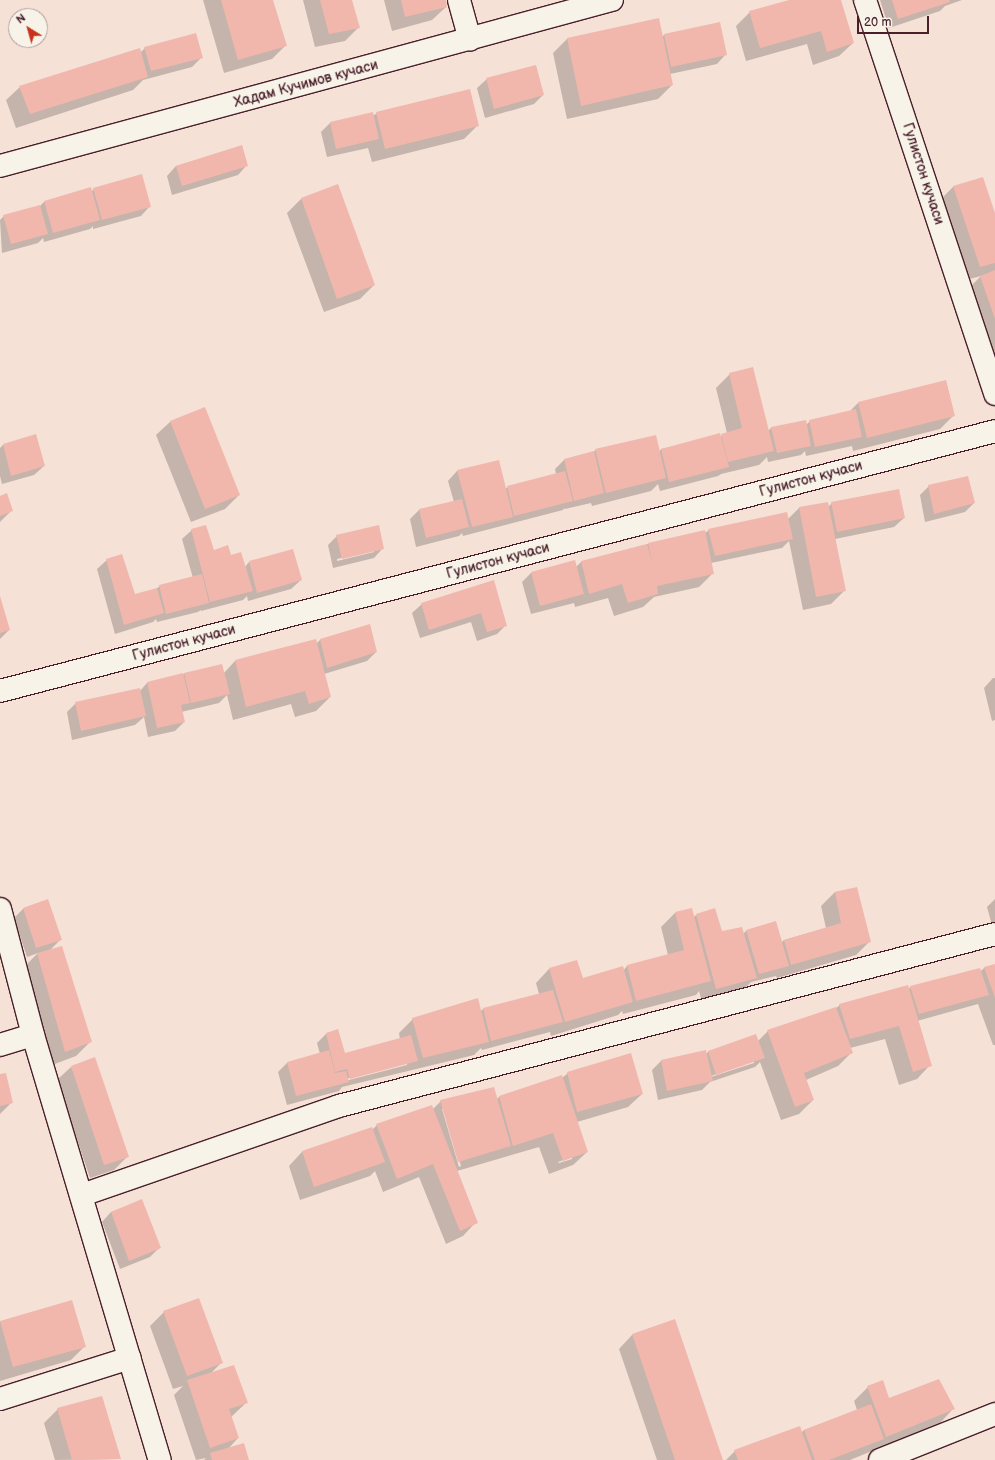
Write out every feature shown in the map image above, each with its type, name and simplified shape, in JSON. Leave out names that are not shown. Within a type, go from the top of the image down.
[{"type":"street","points":[[459,0],[470,40]]},
{"type":"street","name":"Хадам Кучимов кучаси","points":[[0,166],[470,40],[612,0]]},
{"type":"street","name":"Гулистон кучаси","points":[[865,0],[995,394]]},
{"type":"street","name":"Гулистон кучаси","points":[[0,691],[995,431]]},
{"type":"street","points":[[0,909],[33,1035],[160,1460]]},
{"type":"street","points":[[82,1195],[339,1106],[995,934]]},
{"type":"street","points":[[0,1045],[33,1035]]},
{"type":"street","points":[[0,1399],[130,1358]]},
{"type":"street","points":[[880,1460],[995,1414]]},
{"type":"building","points":[[221,0],[273,0],[287,46],[238,60]]},
{"type":"building","points":[[320,0],[352,0],[360,28],[329,34]]},
{"type":"building","points":[[401,0],[446,0],[447,7],[405,17]]},
{"type":"building","points":[[789,0],[841,0],[854,43],[827,52],[821,31],[760,48],[749,11]]},
{"type":"building","points":[[892,0],[949,0],[950,2],[898,19]]},
{"type":"building","points":[[659,18],[673,85],[581,106],[567,38]]},
{"type":"building","points":[[720,22],[727,55],[671,67],[664,34]]},
{"type":"building","points":[[196,33],[203,58],[151,71],[144,47]]},
{"type":"building","points":[[140,48],[148,77],[30,114],[19,86]]},
{"type":"building","points":[[536,65],[544,95],[494,109],[486,78]]},
{"type":"building","points":[[470,89],[479,126],[385,149],[376,112]]},
{"type":"building","points":[[373,112],[379,139],[336,149],[330,122]]},
{"type":"building","points":[[242,145],[248,166],[182,186],[176,166]]},
{"type":"building","points":[[142,174],[151,207],[102,220],[93,188]]},
{"type":"building","points":[[983,177],[995,213],[995,263],[980,267],[953,186]]},
{"type":"building","points":[[338,184],[375,285],[337,299],[301,198]]},
{"type":"building","points":[[91,187],[100,220],[53,233],[44,201]]},
{"type":"building","points":[[40,205],[48,234],[11,244],[3,215]]},
{"type":"building","points":[[995,270],[995,319],[980,276]]},
{"type":"building","points":[[753,367],[774,451],[728,462],[721,434],[742,428],[729,373]]},
{"type":"building","points":[[946,380],[955,416],[867,438],[858,402]]},
{"type":"building","points":[[205,407],[240,495],[205,509],[170,421]]},
{"type":"building","points":[[856,409],[862,437],[815,447],[809,420]]},
{"type":"building","points":[[806,420],[811,446],[777,453],[771,427]]},
{"type":"building","points":[[720,433],[729,467],[669,482],[661,449]]},
{"type":"building","points":[[36,434],[45,466],[11,476],[3,444]]},
{"type":"building","points":[[656,435],[666,478],[606,493],[595,449]]},
{"type":"building","points":[[594,451],[604,493],[574,501],[564,459]]},
{"type":"building","points":[[499,460],[513,517],[472,527],[457,470]]},
{"type":"building","points":[[565,471],[573,501],[514,516],[507,486]]},
{"type":"building","points":[[968,476],[975,503],[934,514],[928,485]]},
{"type":"building","points":[[899,489],[905,518],[837,532],[831,502]]},
{"type":"building","points":[[7,493],[13,511],[0,516],[0,496]]},
{"type":"building","points":[[462,499],[469,527],[426,538],[419,509]]},
{"type":"building","points":[[828,502],[846,591],[816,597],[799,507]]},
{"type":"building","points":[[787,512],[793,539],[715,556],[708,529]]},
{"type":"building","points":[[206,525],[214,550],[228,545],[231,555],[241,552],[253,591],[210,602],[191,529]]},
{"type":"building","points":[[379,525],[384,549],[342,559],[336,535]]},
{"type":"building","points":[[705,530],[714,574],[657,586],[658,594],[628,603],[622,584],[589,594],[581,561],[647,544],[652,562],[648,543]]},
{"type":"building","points":[[293,549],[302,580],[257,593],[249,561]]},
{"type":"building","points":[[122,554],[135,594],[157,588],[164,613],[124,625],[106,559]]},
{"type":"building","points":[[575,560],[584,594],[540,606],[531,572]]},
{"type":"building","points":[[202,574],[209,603],[166,614],[159,585]]},
{"type":"building","points":[[494,580],[507,626],[487,632],[481,613],[429,630],[421,603]]},
{"type":"building","points":[[0,596],[10,630],[0,633]]},
{"type":"building","points":[[370,624],[377,652],[327,668],[320,639]]},
{"type":"building","points":[[316,639],[331,697],[309,704],[305,691],[246,707],[235,660]]},
{"type":"building","points":[[222,664],[230,694],[191,703],[184,673]]},
{"type":"building","points":[[183,673],[190,703],[181,705],[185,722],[157,728],[147,682]]},
{"type":"building","points":[[140,688],[146,716],[81,731],[75,702]]},
{"type":"building","points":[[857,887],[871,942],[791,965],[784,940],[841,923],[835,892]]},
{"type":"building","points":[[48,899],[62,940],[36,948],[23,908]]},
{"type":"building","points":[[692,908],[711,981],[636,1001],[627,965],[684,950],[675,912]]},
{"type":"building","points":[[715,908],[722,931],[742,927],[757,978],[716,989],[696,914]]},
{"type":"building","points":[[776,921],[789,966],[759,974],[746,930]]},
{"type":"building","points":[[62,946],[92,1042],[65,1052],[37,953]]},
{"type":"building","points":[[577,960],[583,978],[623,966],[633,1002],[565,1022],[549,968]]},
{"type":"building","points":[[995,964],[995,998],[984,967]]},
{"type":"building","points":[[980,968],[989,995],[919,1014],[910,986]]},
{"type":"building","points":[[908,985],[932,1066],[913,1072],[899,1026],[850,1039],[839,1004]]},
{"type":"building","points":[[553,990],[563,1022],[491,1041],[483,1008]]},
{"type":"building","points":[[478,998],[489,1042],[423,1058],[412,1018]]},
{"type":"building","points":[[836,1007],[853,1053],[804,1073],[814,1100],[795,1107],[767,1030]]},
{"type":"building","points":[[338,1029],[345,1053],[411,1035],[418,1061],[350,1079],[347,1069],[335,1072],[326,1033]]},
{"type":"building","points":[[756,1034],[765,1058],[716,1075],[708,1051]]},
{"type":"building","points":[[329,1050],[335,1073],[346,1071],[349,1082],[296,1096],[287,1062]]},
{"type":"building","points":[[706,1050],[713,1081],[667,1091],[661,1060]]},
{"type":"building","points":[[631,1053],[643,1094],[577,1112],[567,1072]]},
{"type":"building","points":[[95,1057],[129,1157],[104,1165],[71,1066]]},
{"type":"building","points":[[6,1073],[13,1103],[0,1106],[0,1074]]},
{"type":"building","points":[[562,1075],[588,1152],[563,1161],[553,1133],[513,1146],[499,1096]]},
{"type":"building","points":[[494,1087],[511,1146],[458,1162],[440,1100]]},
{"type":"building","points":[[432,1105],[478,1223],[460,1231],[433,1164],[397,1179],[376,1124]]},
{"type":"building","points":[[372,1127],[385,1162],[314,1187],[302,1151]]},
{"type":"building","points":[[142,1199],[161,1248],[129,1261],[111,1212]]},
{"type":"building","points":[[199,1298],[223,1363],[187,1376],[163,1311]]},
{"type":"building","points":[[72,1300],[86,1347],[13,1367],[0,1321]]},
{"type":"building","points":[[675,1319],[723,1460],[675,1460],[632,1334]]},
{"type":"building","points":[[234,1365],[248,1403],[229,1409],[239,1438],[210,1448],[187,1380]]},
{"type":"building","points":[[939,1379],[955,1409],[886,1437],[867,1386],[883,1380],[889,1398]]},
{"type":"building","points":[[102,1396],[121,1459],[72,1460],[57,1408]]},
{"type":"building","points":[[871,1404],[884,1439],[829,1460],[815,1460],[804,1430]]},
{"type":"building","points":[[800,1426],[812,1460],[738,1460],[734,1450]]},
{"type":"building","points":[[244,1443],[249,1460],[212,1460],[210,1453]]}]
